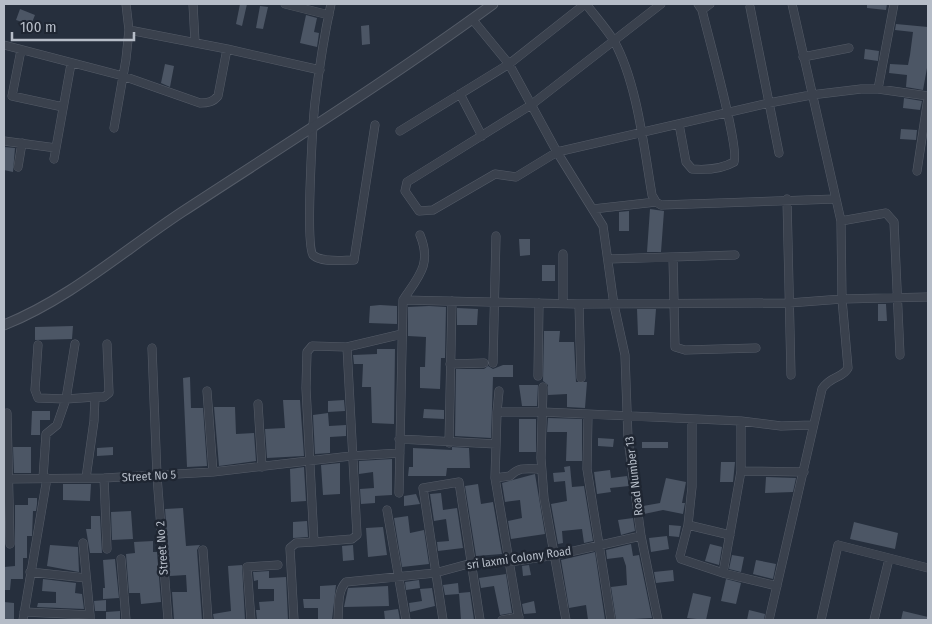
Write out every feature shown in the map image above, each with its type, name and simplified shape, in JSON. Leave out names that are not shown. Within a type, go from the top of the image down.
[{"type":"street","points":[[114,128],[123,76],[128,30],[126,4]]},
{"type":"street","points":[[192,4],[195,42]]},
{"type":"street","points":[[285,4],[329,15]]},
{"type":"street","points":[[331,4],[320,70],[314,125],[309,206],[310,251],[313,256],[321,259],[354,260],[375,126]]},
{"type":"street","points":[[4,325],[30,315],[60,298],[177,216],[493,4]]},
{"type":"street","points":[[400,131],[509,64],[586,4],[614,41],[630,82],[652,195],[656,202],[661,205],[788,199],[836,199]]},
{"type":"street","points":[[660,4],[531,105],[407,182],[404,191],[419,211],[433,210],[495,174],[516,177],[557,152],[768,103],[811,95],[878,89],[928,97],[917,171]]},
{"type":"street","points":[[680,124],[689,166],[701,170],[728,166],[734,162],[736,154],[700,7],[710,4]]},
{"type":"street","points":[[769,620],[804,472],[812,425],[822,389],[828,380],[842,375],[848,368],[842,299],[841,221],[811,95],[792,4]]},
{"type":"street","points":[[878,89],[894,4]]},
{"type":"street","points":[[750,7],[779,153]]},
{"type":"street","name":"Road Number 13","points":[[472,19],[509,64],[557,152],[603,226],[614,304],[625,355],[628,439],[641,536],[658,620]]},
{"type":"street","points":[[128,30],[195,42],[320,70]]},
{"type":"street","points":[[4,45],[123,76],[200,103],[214,100],[218,96],[227,49]]},
{"type":"street","points":[[803,57],[849,48]]},
{"type":"street","points":[[22,50],[12,96],[63,107]]},
{"type":"street","points":[[54,159],[71,64]]},
{"type":"street","points":[[460,94],[482,136]]},
{"type":"street","points":[[4,141],[56,148]]},
{"type":"street","points":[[18,166],[22,143]]},
{"type":"street","points":[[788,199],[791,375]]},
{"type":"street","points":[[592,209],[656,202]]},
{"type":"street","points":[[841,221],[879,213],[891,216],[894,222],[900,355]]},
{"type":"street","points":[[399,493],[404,300],[421,272],[426,256],[420,236]]},
{"type":"street","points":[[450,364],[488,363],[496,236]]},
{"type":"street","points":[[562,254],[562,304]]},
{"type":"street","points":[[608,259],[735,255]]},
{"type":"street","points":[[673,257],[674,342],[678,349],[756,348]]},
{"type":"street","points":[[404,300],[539,304],[789,303],[898,296],[928,297]]},
{"type":"street","points":[[448,443],[452,301]]},
{"type":"street","points":[[538,376],[539,304]]},
{"type":"street","points":[[579,304],[581,378]]},
{"type":"street","points":[[314,542],[306,388],[309,349],[315,346],[347,347],[402,334]]},
{"type":"street","points":[[75,344],[66,399],[57,424],[46,434],[45,478],[23,616],[90,618],[84,543]]},
{"type":"street","points":[[38,345],[36,395],[38,398],[66,399],[104,397],[109,393],[107,344]]},
{"type":"street","points":[[294,620],[290,548],[296,543],[352,539],[357,535],[351,456],[347,347]]},
{"type":"street","name":"Street No 2","points":[[152,348],[157,476],[168,620]]},
{"type":"street","points":[[543,387],[541,469],[544,498],[556,555],[566,620]]},
{"type":"street","points":[[207,390],[213,472]]},
{"type":"street","points":[[499,390],[495,478],[519,618],[502,620]]},
{"type":"street","points":[[86,478],[94,421],[95,397]]},
{"type":"street","points":[[258,404],[262,467]]},
{"type":"street","points":[[497,412],[543,412],[741,421],[782,426],[812,425]]},
{"type":"street","points":[[7,413],[6,479],[10,544]]},
{"type":"street","points":[[588,415],[587,469],[611,620]]},
{"type":"street","points":[[692,419],[692,487],[688,525],[680,553],[681,559],[723,573],[777,586]]},
{"type":"street","points":[[723,573],[741,471],[741,421]]},
{"type":"street","points":[[399,439],[496,444]]},
{"type":"street","name":"Street No 5","points":[[6,479],[157,476],[262,467],[351,456],[400,454]]},
{"type":"street","points":[[495,478],[510,476],[515,470],[541,469]]},
{"type":"street","points":[[741,471],[804,472]]},
{"type":"street","points":[[104,478],[107,549]]},
{"type":"street","points":[[443,620],[423,488],[459,482],[480,620]]},
{"type":"street","points":[[387,510],[406,620]]},
{"type":"street","points":[[688,525],[730,536]]},
{"type":"street","name":"sri laxmi Colony Road","points":[[338,620],[340,592],[346,582],[436,574],[472,563],[509,562],[556,555],[641,536]]},
{"type":"street","points":[[821,620],[838,545],[928,568]]},
{"type":"street","points":[[203,550],[208,620]]},
{"type":"street","points":[[121,559],[126,620]]},
{"type":"street","points":[[874,620],[889,559]]},
{"type":"street","points":[[251,620],[247,567],[278,565]]},
{"type":"street","points":[[30,572],[86,578]]},
{"type":"building","points":[[240,4],[247,4],[242,26],[236,24]]},
{"type":"building","points":[[867,4],[887,4],[886,10],[867,8]]},
{"type":"building","points":[[260,6],[268,7],[263,29],[256,28]]},
{"type":"building","points":[[20,9],[35,15],[31,25],[16,20]]},
{"type":"building","points":[[306,15],[317,18],[314,32],[319,33],[317,47],[300,43]]},
{"type":"building","points":[[896,24],[928,27],[927,68],[923,90],[906,87],[907,75],[889,73],[890,64],[908,65],[910,55],[913,32],[895,30]]},
{"type":"building","points":[[369,25],[370,44],[362,45],[361,26]]},
{"type":"building","points":[[865,49],[879,51],[878,61],[864,59]]},
{"type":"building","points":[[165,64],[174,66],[170,87],[161,83]]},
{"type":"building","points":[[904,98],[922,101],[920,110],[903,108]]},
{"type":"building","points":[[901,129],[917,130],[916,140],[900,139]]},
{"type":"building","points":[[4,147],[15,148],[13,172],[4,170]]},
{"type":"building","points":[[650,209],[664,211],[661,252],[647,252]]},
{"type":"building","points":[[629,211],[629,231],[619,231],[619,212]]},
{"type":"building","points":[[519,239],[530,239],[530,255],[520,256]]},
{"type":"building","points":[[542,265],[555,265],[555,281],[542,281]]},
{"type":"building","points":[[878,304],[886,304],[887,321],[878,321]]},
{"type":"building","points":[[370,306],[397,306],[397,324],[369,323]]},
{"type":"building","points":[[408,307],[446,307],[445,358],[441,358],[440,389],[420,388],[420,367],[425,367],[426,337],[408,336]]},
{"type":"building","points":[[457,308],[478,309],[477,325],[457,325]]},
{"type":"building","points":[[637,309],[656,309],[654,335],[638,335]]},
{"type":"building","points":[[73,326],[72,339],[35,340],[35,327]]},
{"type":"building","points":[[544,331],[560,331],[559,342],[574,342],[576,382],[587,382],[585,408],[567,407],[567,394],[548,395],[548,385],[543,381]]},
{"type":"building","points":[[377,349],[395,349],[394,424],[372,423],[371,387],[362,387],[363,364],[354,364],[353,355],[377,354]]},
{"type":"building","points":[[503,365],[513,365],[513,377],[493,377],[491,438],[455,436],[456,369],[484,369],[488,366],[493,369]]},
{"type":"building","points":[[190,377],[191,408],[203,408],[207,466],[187,467],[183,378]]},
{"type":"building","points":[[519,385],[538,385],[537,406],[522,406]]},
{"type":"building","points":[[283,400],[300,400],[304,456],[267,458],[265,429],[285,428]]},
{"type":"building","points":[[344,400],[345,411],[328,412],[328,401]]},
{"type":"building","points":[[214,407],[235,407],[236,434],[254,433],[256,461],[219,466]]},
{"type":"building","points":[[424,409],[444,410],[444,419],[423,418]]},
{"type":"building","points":[[32,411],[50,411],[50,420],[40,420],[40,435],[31,435]]},
{"type":"building","points":[[328,413],[329,426],[346,425],[346,436],[330,437],[330,453],[315,454],[313,415]]},
{"type":"building","points":[[548,418],[582,419],[582,461],[566,461],[567,432],[547,432]]},
{"type":"building","points":[[519,419],[536,419],[536,452],[519,452]]},
{"type":"building","points":[[598,438],[614,439],[613,447],[598,446]]},
{"type":"building","points":[[642,442],[668,442],[668,448],[642,448]]},
{"type":"building","points":[[13,447],[31,447],[31,473],[14,473]]},
{"type":"building","points":[[113,447],[113,455],[97,456],[97,448]]},
{"type":"building","points":[[452,447],[469,448],[470,468],[447,468],[446,476],[408,476],[409,467],[413,467],[413,448],[452,450]]},
{"type":"building","points":[[392,459],[392,495],[375,496],[375,503],[361,504],[360,489],[374,488],[373,472],[359,474],[359,461]]},
{"type":"building","points":[[721,462],[735,462],[733,482],[720,482]]},
{"type":"building","points":[[340,463],[340,494],[323,495],[321,465]]},
{"type":"building","points":[[570,466],[572,487],[584,486],[593,541],[584,543],[582,529],[562,531],[563,543],[558,544],[551,504],[567,501],[565,481],[554,482],[553,473],[565,472],[564,467]]},
{"type":"building","points":[[304,467],[306,501],[291,502],[290,469]]},
{"type":"building","points":[[610,470],[611,478],[627,476],[629,486],[610,488],[611,492],[597,494],[594,472]]},
{"type":"building","points":[[535,474],[545,534],[511,539],[508,521],[522,518],[520,500],[505,502],[502,483]]},
{"type":"building","points":[[766,477],[796,478],[793,492],[765,493]]},
{"type":"building","points":[[666,478],[686,482],[682,503],[685,503],[683,514],[663,510],[644,514],[643,506],[660,503]]},
{"type":"building","points":[[63,484],[91,484],[90,501],[63,500]]},
{"type":"building","points":[[478,484],[481,504],[493,502],[502,554],[476,556],[465,486]]},
{"type":"building","points":[[441,493],[443,510],[457,508],[463,548],[438,551],[437,542],[449,541],[446,519],[434,521],[430,494]]},
{"type":"building","points":[[416,494],[420,504],[404,506],[404,496]]},
{"type":"building","points":[[28,498],[37,498],[37,504],[36,511],[33,511],[32,536],[27,536],[27,558],[23,558],[23,579],[11,579],[10,590],[4,590],[4,567],[15,566],[15,505],[28,505]]},
{"type":"building","points":[[183,508],[186,546],[200,545],[197,550],[202,620],[174,620],[172,592],[187,592],[186,575],[170,576],[165,509]]},
{"type":"building","points":[[131,511],[133,539],[112,540],[111,512]]},
{"type":"building","points":[[91,516],[100,516],[102,553],[90,553],[86,529],[91,529]]},
{"type":"building","points":[[408,516],[410,533],[424,530],[429,564],[402,567],[394,518]]},
{"type":"building","points":[[633,518],[635,531],[621,535],[618,520]]},
{"type":"building","points":[[307,521],[308,537],[293,538],[293,522]]},
{"type":"building","points":[[854,522],[898,533],[895,549],[850,539]]},
{"type":"building","points":[[669,525],[681,526],[679,537],[669,536]]},
{"type":"building","points":[[383,527],[387,555],[368,557],[366,528]]},
{"type":"building","points":[[667,536],[669,549],[651,552],[649,538]]},
{"type":"building","points":[[153,541],[153,552],[157,552],[161,602],[141,604],[140,593],[129,593],[126,554],[135,553],[134,542]]},
{"type":"building","points":[[631,544],[633,556],[639,555],[652,618],[616,620],[611,587],[627,585],[626,566],[623,557],[607,559],[606,550]]},
{"type":"building","points":[[710,544],[722,547],[719,565],[705,561]]},
{"type":"building","points":[[50,545],[78,547],[79,572],[47,566]]},
{"type":"building","points":[[353,545],[354,560],[343,561],[342,546]]},
{"type":"building","points":[[595,552],[605,620],[588,620],[586,605],[569,608],[561,560]]},
{"type":"building","points":[[732,555],[744,557],[741,572],[729,569]]},
{"type":"building","points":[[115,559],[119,598],[103,599],[103,588],[105,588],[103,560]]},
{"type":"building","points":[[756,560],[776,564],[773,579],[753,574]]},
{"type":"building","points":[[242,565],[245,620],[214,620],[213,614],[231,611],[228,566]]},
{"type":"building","points":[[529,565],[531,575],[523,576],[522,566]]},
{"type":"building","points":[[673,570],[674,581],[656,583],[654,572]]},
{"type":"building","points":[[269,571],[269,578],[286,577],[288,620],[257,620],[256,610],[260,610],[259,602],[274,601],[274,589],[258,589],[258,580],[254,581],[253,572]]},
{"type":"building","points":[[506,574],[512,613],[500,615],[494,586],[481,588],[479,578]]},
{"type":"building","points":[[43,579],[76,583],[75,593],[82,594],[84,609],[37,607],[38,603],[56,603],[56,592],[42,591]]},
{"type":"building","points":[[726,579],[741,583],[736,604],[721,601]]},
{"type":"building","points":[[419,580],[420,588],[406,590],[405,582]]},
{"type":"building","points":[[458,583],[459,594],[445,595],[443,585]]},
{"type":"building","points":[[336,585],[332,620],[318,620],[318,608],[304,608],[303,599],[320,599],[320,586]]},
{"type":"building","points":[[388,586],[389,606],[344,607],[348,588]]},
{"type":"building","points":[[432,588],[435,606],[410,612],[409,603],[422,601],[420,589]]},
{"type":"building","points":[[470,592],[474,620],[461,620],[459,593]]},
{"type":"building","points":[[693,593],[711,597],[706,620],[687,618]]},
{"type":"building","points":[[106,600],[106,611],[95,611],[94,601]]},
{"type":"building","points":[[534,601],[536,613],[524,614],[522,604]]},
{"type":"building","points":[[4,602],[14,603],[14,619],[4,619]]},
{"type":"building","points":[[398,609],[400,620],[385,620],[384,611]]},
{"type":"building","points":[[749,610],[765,614],[764,620],[747,620]]},
{"type":"building","points":[[120,611],[120,619],[106,620],[106,612]]},
{"type":"building","points":[[903,611],[928,617],[928,620],[901,620]]}]
